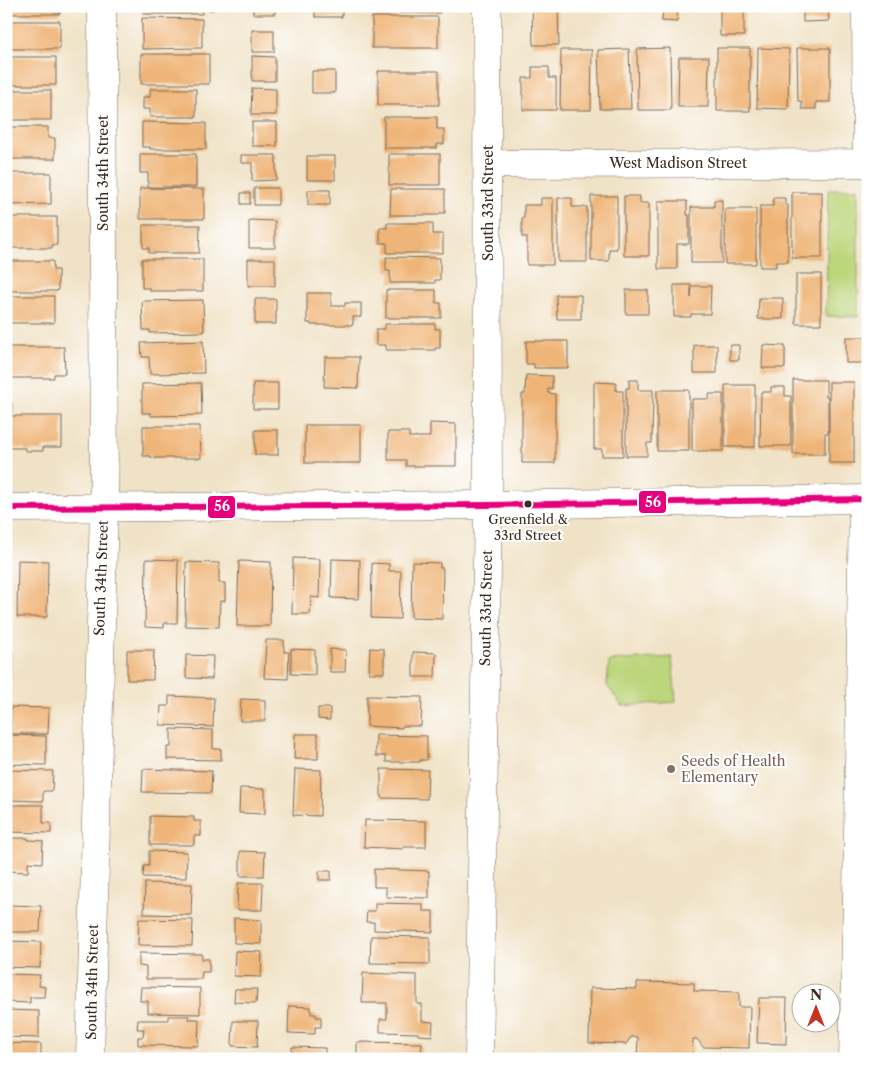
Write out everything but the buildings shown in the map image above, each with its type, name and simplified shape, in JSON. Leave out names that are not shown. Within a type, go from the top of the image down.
[{"type":"street","name":"South 34th Street","points":[[90,1059],[104,507],[102,6]]},
{"type":"street","name":"South 33rd Street","points":[[478,1059],[488,506],[489,164],[487,6]]},
{"type":"street","points":[[866,6],[867,163]]},
{"type":"street","name":"West Madison Street","points":[[489,164],[867,163]]},
{"type":"street","points":[[6,508],[488,506],[865,499],[862,899],[853,1059]]},
{"type":"green space","points":[[828,189],[858,189],[858,317],[826,316]]},
{"type":"green space","points":[[672,657],[676,702],[622,706],[607,685],[609,661]]},
{"type":"transit line","name":"56","points":[[6,508],[488,505],[868,499]]},
{"type":"place","name":"Greenfield & 33rd Street","points":[[528,504]]},
{"type":"place","name":"Seeds of Health Elementary","points":[[671,769]]}]
